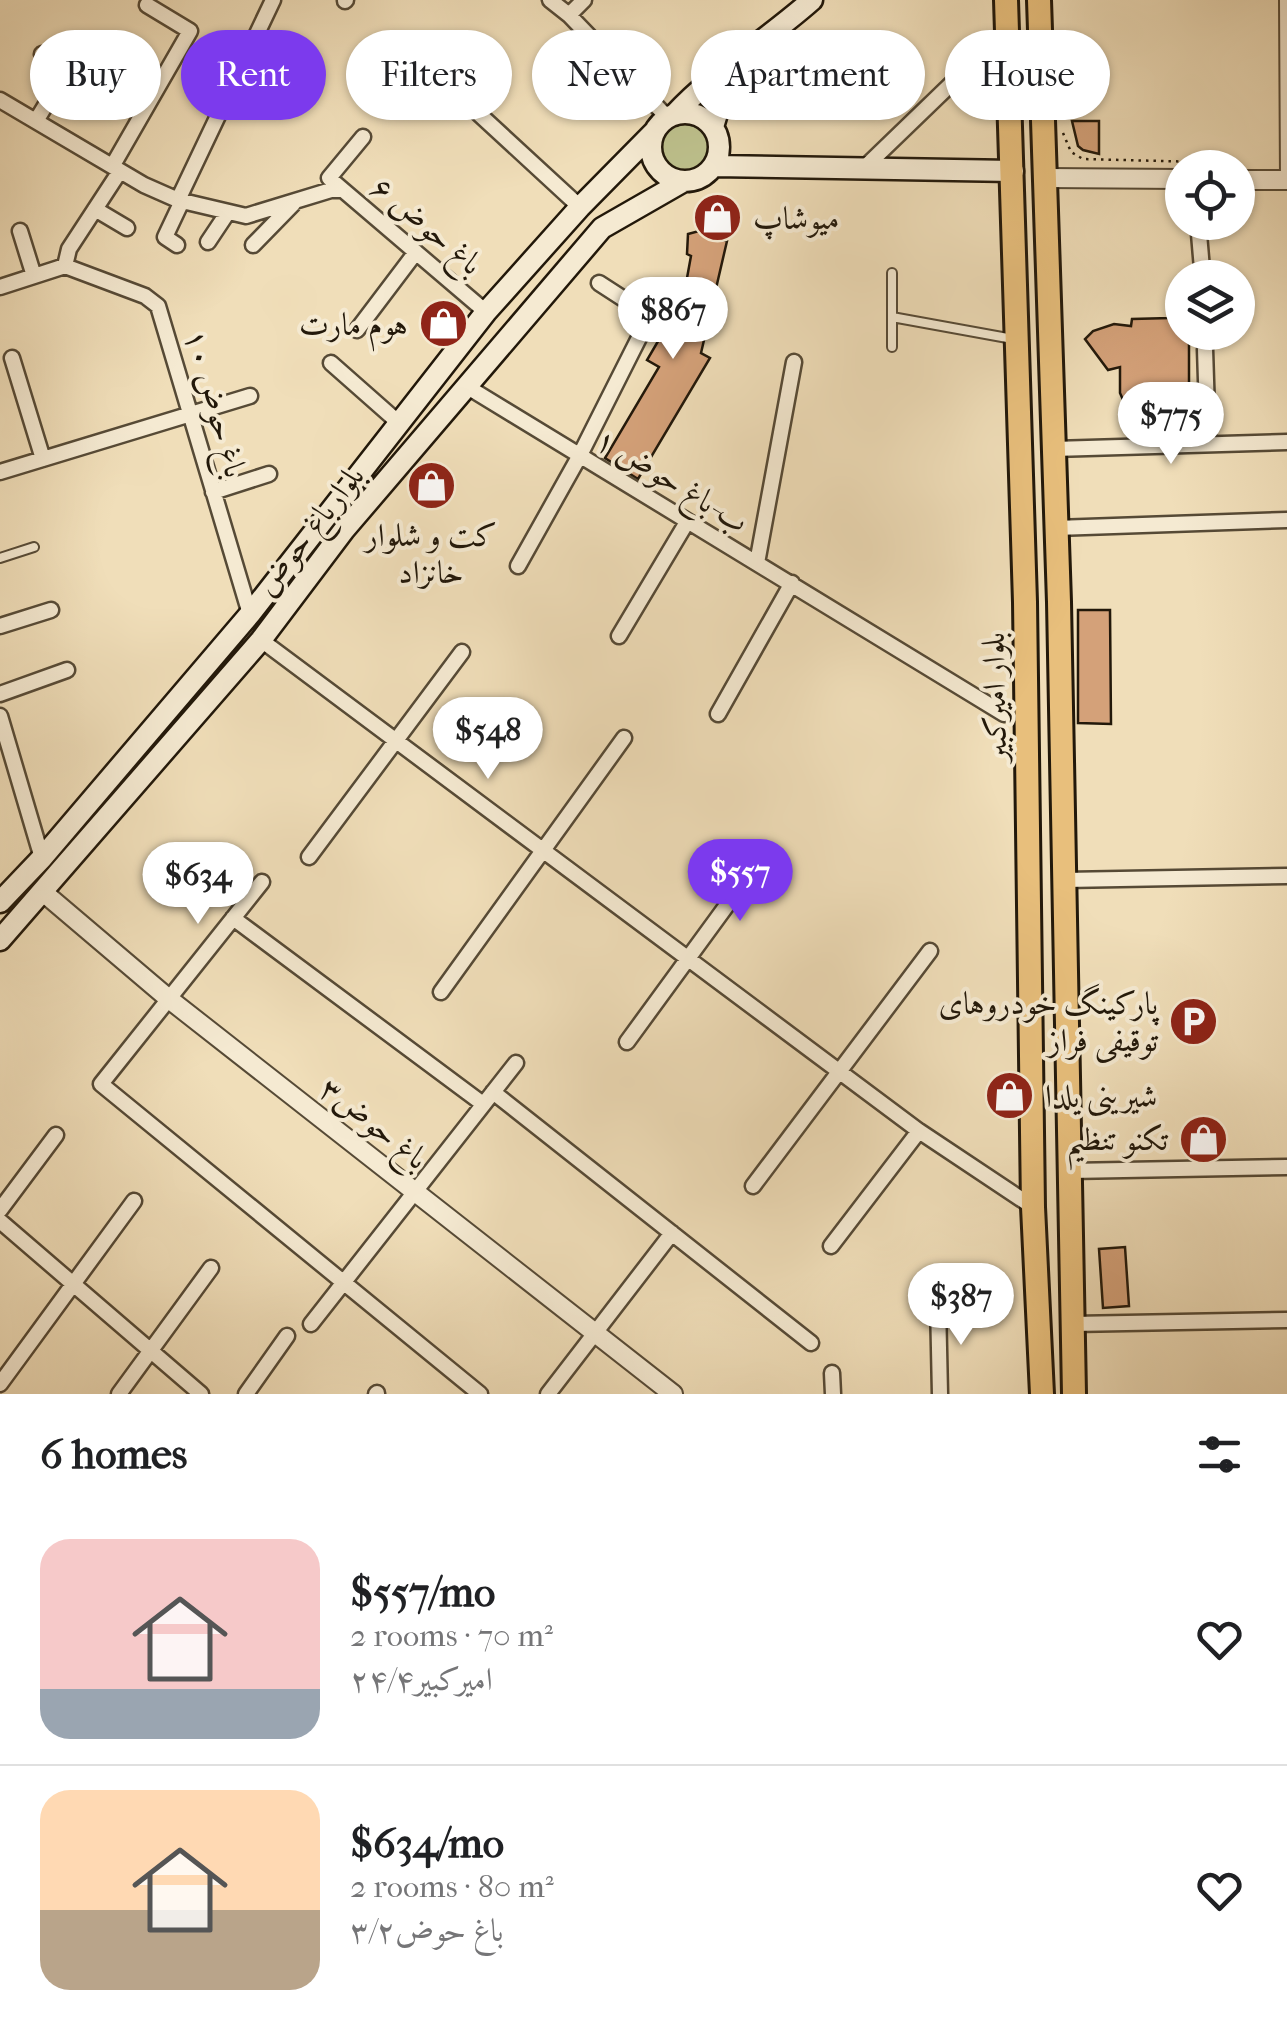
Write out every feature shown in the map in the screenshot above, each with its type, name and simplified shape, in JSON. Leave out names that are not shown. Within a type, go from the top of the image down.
[{"type":"main road","name":"بلوارباغ حوض","points":[[0,902],[250,614],[486,312],[580,207],[702,85],[812,0]]},
{"type":"main road","name":"بلوار امیرکبیر","points":[[1006,0],[1007,30]]},
{"type":"main road","name":"بلوار امیرکبیر","points":[[1039,0],[1059,619],[1074,1394]]},
{"type":"main road","name":"بلوارباغ حوض","points":[[713,127],[722,98],[783,26]]},
{"type":"main road","points":[[700,116],[713,127],[720,147],[714,166],[696,180],[673,179],[656,165],[652,154],[665,121],[700,116]]},
{"type":"main road","name":"بلوار امیرکبیر","points":[[1011,120],[1025,617],[1033,1207],[1042,1394]]},
{"type":"main road","points":[[714,166],[1013,171]]},
{"type":"main road","name":"بلوارباغ حوض","points":[[0,940],[262,640],[337,540],[602,228],[684,181]]},
{"type":"main road","points":[[317,526],[337,540]]},
{"type":"main road","points":[[1025,617],[1059,619]]},
{"type":"street","points":[[177,245],[165,237],[273,0]]},
{"type":"street","points":[[550,0],[570,15],[665,121]]},
{"type":"street","points":[[570,15],[584,0]]},
{"type":"street","points":[[0,287],[65,266],[69,249],[96,209],[190,30],[147,5]]},
{"type":"street","points":[[862,170],[945,90]]},
{"type":"street","name":"۶ باغ حوض","points":[[0,100],[180,201],[246,216],[331,190],[343,190],[486,312]]},
{"type":"street","points":[[486,120],[580,207]]},
{"type":"street","points":[[343,190],[329,178],[362,137]]},
{"type":"street","points":[[1046,178],[1165,179]]},
{"type":"street","points":[[1255,180],[1286,180]]},
{"type":"street","points":[[253,244],[297,200]]},
{"type":"street","points":[[96,209],[127,228]]},
{"type":"street","points":[[208,242],[228,212]]},
{"type":"street","points":[[20,231],[34,276]]},
{"type":"street","points":[[357,330],[416,252]]},
{"type":"street","name":"۱۰ باغ حوض","points":[[65,266],[145,296],[158,306],[250,614]]},
{"type":"street","points":[[518,566],[580,457],[650,316],[600,283]]},
{"type":"street","points":[[1204,350],[1208,444]]},
{"type":"street","points":[[12,358],[43,459]]},
{"type":"street","points":[[757,563],[794,362]]},
{"type":"street","points":[[332,363],[399,423]]},
{"type":"street","name":"۱ ب-باغ حوض","points":[[466,386],[1004,714]]},
{"type":"street","points":[[0,472],[250,396]]},
{"type":"street","points":[[1054,449],[1287,442]]},
{"type":"street","points":[[213,492],[268,474]]},
{"type":"street","points":[[1056,528],[1287,520]]},
{"type":"street","points":[[619,636],[687,522]]},
{"type":"street","points":[[718,714],[792,583]]},
{"type":"street","points":[[0,626],[51,610]]},
{"type":"street","points":[[262,640],[687,960],[920,1131],[1033,1207]]},
{"type":"street","points":[[308,857],[462,652]]},
{"type":"street","points":[[0,694],[67,670]]},
{"type":"street","points":[[0,716],[42,858]]},
{"type":"street","points":[[441,992],[624,738]]},
{"type":"street","points":[[627,1042],[757,864]]},
{"type":"street","points":[[1064,880],[1287,876]]},
{"type":"street","points":[[262,882],[101,1084],[480,1394]]},
{"type":"street","name":"باغ حوض۳","points":[[43,892],[169,999],[673,1394]]},
{"type":"street","points":[[234,918],[484,1104]]},
{"type":"street","points":[[753,1186],[930,951]]},
{"type":"street","points":[[310,1324],[516,1063]]},
{"type":"street","points":[[494,1092],[811,1343]]},
{"type":"street","points":[[831,1246],[920,1131]]},
{"type":"street","points":[[0,1210],[56,1135]]},
{"type":"street","points":[[1070,1172],[1287,1167]]},
{"type":"street","points":[[0,1384],[134,1202]]},
{"type":"street","points":[[0,1221],[201,1394]]},
{"type":"street","points":[[548,1394],[672,1232]]},
{"type":"street","points":[[118,1394],[211,1268]]},
{"type":"street","points":[[938,1303],[940,1394]]},
{"type":"street","points":[[1073,1324],[1287,1320]]},
{"type":"street","points":[[246,1394],[287,1336]]},
{"type":"street","points":[[832,1373],[832,1394]]},
{"type":"lane","points":[[1284,0],[1286,180]]},
{"type":"lane","points":[[892,273],[892,347]]},
{"type":"lane","points":[[892,317],[1018,340]]},
{"type":"lane","points":[[0,558],[34,547]]},
{"type":"path","points":[[1060,125],[1071,152],[1083,159],[1165,161]]},
{"type":"green space","points":[[685,124],[702,131],[709,148],[702,165],[685,172],[668,165],[661,148],[668,131]]},
{"type":"building","points":[[1072,121],[1099,121],[1099,154],[1078,146]]},
{"type":"building","points":[[699,231],[727,241],[701,353],[710,358],[638,479],[605,458],[659,367],[647,360],[664,331],[678,339],[693,279],[687,278],[691,256],[687,254],[688,234]]},
{"type":"building","points":[[1165,318],[1165,350],[1189,350],[1189,385],[1168,417],[1143,419],[1124,402],[1120,367],[1108,370],[1085,339],[1093,331],[1114,324],[1131,326],[1132,319]]},
{"type":"building","points":[[1078,610],[1110,610],[1111,724],[1078,723]]},
{"type":"building","points":[[1125,1247],[1129,1306],[1103,1308],[1099,1249]]},
{"type":"place","name":"میوشاپ","points":[[718,218]]},
{"type":"place","name":"هوم مارت","points":[[443,324]]},
{"type":"place","name":"کت و شلوار خانزاد","points":[[431,485]]},
{"type":"place","name":"پارکینگ خودروهای توقیفی فراز","points":[[1193,1021]]},
{"type":"place","name":"شیرینی یلدا","points":[[1010,1096]]},
{"type":"place","name":"تکنو تنظیم","points":[[1203,1139]]}]
